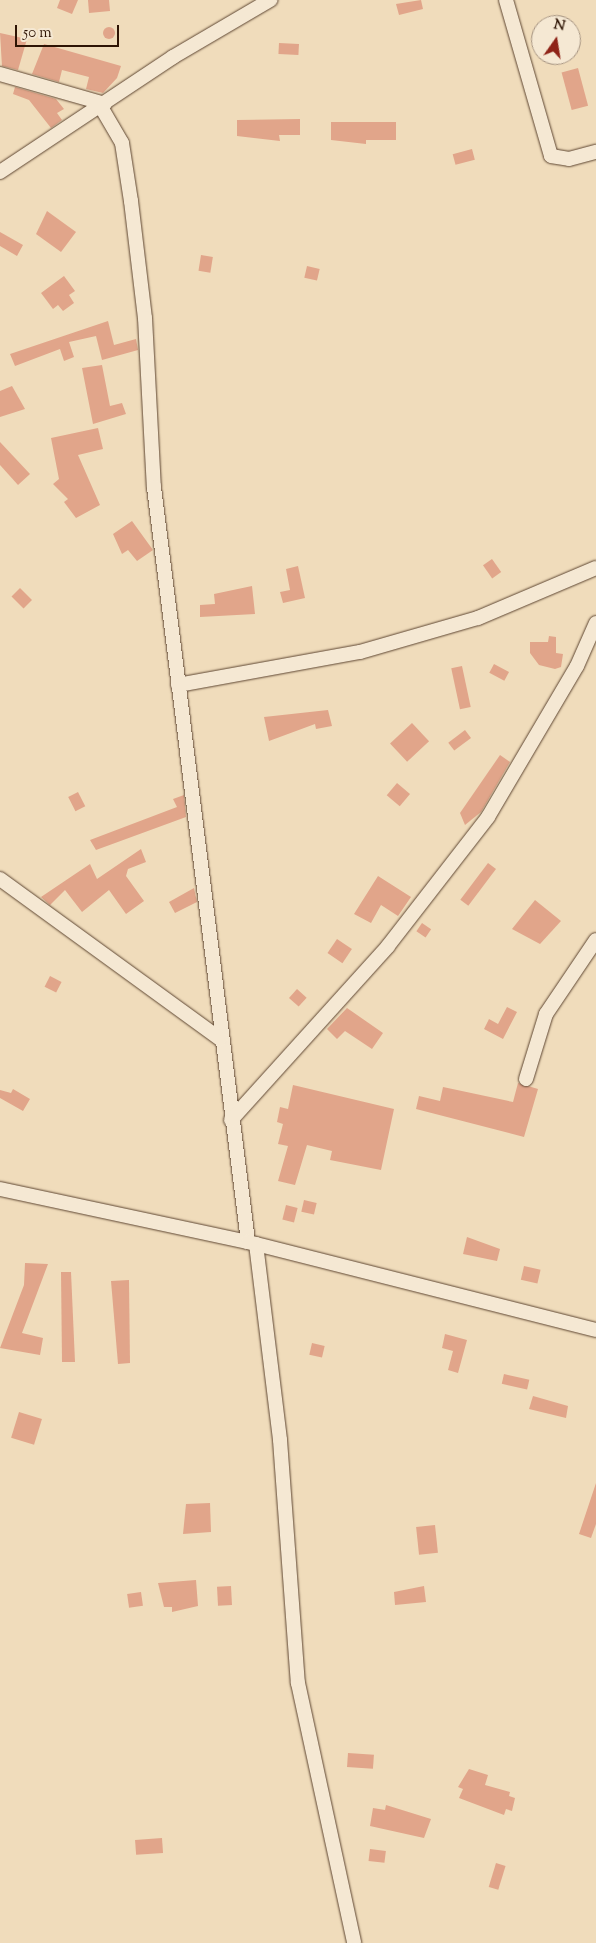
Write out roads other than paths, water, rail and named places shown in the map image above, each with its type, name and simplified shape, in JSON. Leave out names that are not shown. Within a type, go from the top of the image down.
[{"type":"street","points":[[0,172],[173,57],[270,0]]},
{"type":"street","points":[[506,0],[548,151],[551,156],[568,159],[596,152]]},
{"type":"street","points":[[0,74],[103,105],[122,142],[145,318],[154,487],[220,1039],[231,1120],[252,1243],[283,1468],[298,1683],[354,1943]]},
{"type":"street","points":[[178,685],[360,652],[478,618],[596,568]]},
{"type":"street","points":[[231,1120],[388,946],[488,817],[577,666],[596,623]]},
{"type":"street","points":[[0,879],[220,1039]]},
{"type":"street","points":[[526,1079],[546,1014],[596,940]]},
{"type":"street","points":[[0,1189],[252,1243],[596,1330]]}]
